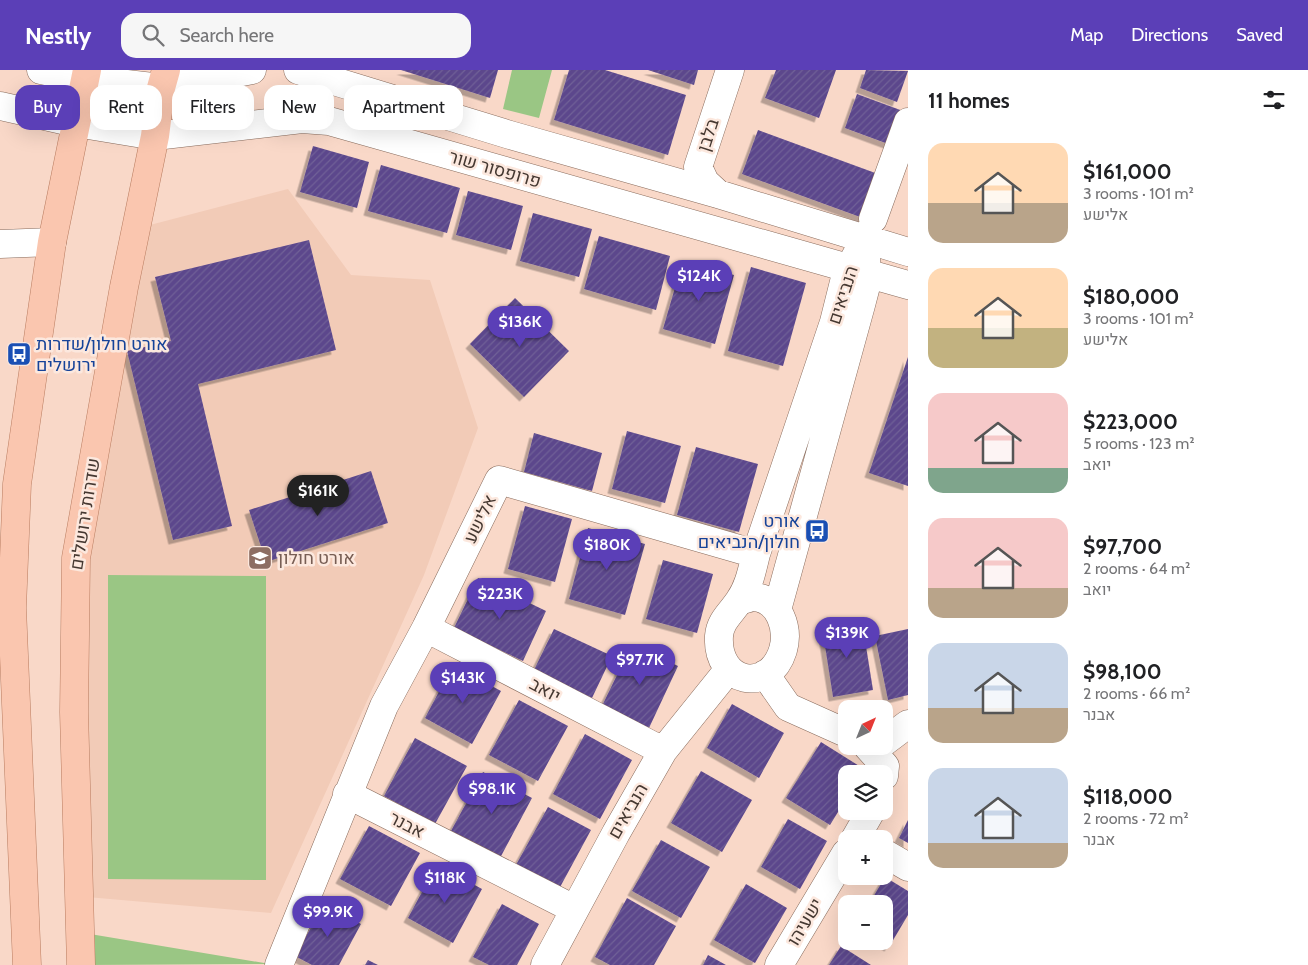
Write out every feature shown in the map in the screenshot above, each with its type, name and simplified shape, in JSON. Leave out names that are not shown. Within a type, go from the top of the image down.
[{"type":"main road","points":[[80,103],[86,74]]},
{"type":"main road","name":"שדרות ירושלים","points":[[81,965],[74,712],[76,558],[124,287],[155,136],[164,79]]},
{"type":"main road","points":[[27,965],[12,608],[17,484],[52,242],[75,130]]},
{"type":"street","points":[[41,70],[164,79],[252,70]]},
{"type":"street","points":[[298,70],[718,194],[869,229],[908,252]]},
{"type":"street","name":"בלבן","points":[[718,194],[705,182],[698,167],[730,70]]},
{"type":"street","name":"פרופסור שור","points":[[0,106],[15,109]]},
{"type":"street","name":"פרופסור שור","points":[[80,124],[155,136],[295,120],[329,121],[878,276]]},
{"type":"street","name":"הנביאים","points":[[777,610],[861,305],[878,276],[869,229],[908,122]]},
{"type":"street","points":[[0,244],[52,242]]},
{"type":"street","name":"הנביאים","points":[[739,601],[749,581],[756,554],[834,322],[878,276]]},
{"type":"street","name":"אלישע","points":[[279,965],[384,706],[426,628],[499,480],[756,554]]},
{"type":"street","points":[[754,597],[765,601],[777,610],[785,626],[786,638],[775,666],[765,674],[749,679],[734,675],[722,661],[718,648],[719,633],[724,620],[739,601],[754,597]]},
{"type":"street","name":"יואב","points":[[426,628],[663,752]]},
{"type":"street","name":"הנביאים","points":[[545,965],[574,909],[663,752],[729,670]]},
{"type":"street","points":[[765,674],[788,707],[838,729]]},
{"type":"street","points":[[893,734],[908,724]]},
{"type":"street","name":"אבנר","points":[[347,794],[574,909]]},
{"type":"street","points":[[893,858],[908,866]]},
{"type":"street","name":"ישעיהו","points":[[780,965],[838,869]]},
{"type":"shaded area","name":"אורט חולון","points":[[288,189],[351,275],[430,280],[478,428],[424,575],[271,913],[87,897],[89,540],[150,225]]},
{"type":"green space","points":[[512,70],[552,70],[539,118],[503,109]]},
{"type":"green space","points":[[108,575],[266,576],[266,880],[108,879]]},
{"type":"green space","points":[[84,933],[270,964],[84,965]]},
{"type":"building","points":[[401,70],[498,70],[490,98],[463,90],[463,85],[449,85]]},
{"type":"building","points":[[569,70],[605,70],[686,95],[668,155],[554,120]]},
{"type":"building","points":[[648,70],[698,70],[694,85]]},
{"type":"building","points":[[776,70],[836,70],[819,118],[765,98]]},
{"type":"building","points":[[866,70],[908,71],[897,102],[860,88]]},
{"type":"building","points":[[857,94],[903,111],[891,145],[845,128]]},
{"type":"building","points":[[758,130],[878,174],[863,218],[742,174]]},
{"type":"building","points":[[313,146],[369,162],[357,208],[300,192]]},
{"type":"building","points":[[381,165],[460,188],[447,233],[368,211]]},
{"type":"building","points":[[468,191],[523,206],[511,250],[456,235]]},
{"type":"building","points":[[533,213],[592,229],[579,277],[520,261]]},
{"type":"building","points":[[599,236],[670,256],[656,310],[584,289]]},
{"type":"building","points":[[309,240],[336,350],[198,384],[232,526],[173,540],[127,351],[171,341],[155,277]]},
{"type":"building","points":[[683,260],[734,275],[715,344],[663,329]]},
{"type":"building","points":[[751,267],[806,283],[783,366],[728,351]]},
{"type":"building","points":[[515,298],[569,351],[524,397],[470,344]]},
{"type":"building","points":[[908,357],[908,486],[869,473]]},
{"type":"building","points":[[627,431],[681,446],[665,503],[612,489]]},
{"type":"building","points":[[534,433],[602,453],[592,491],[524,472]]},
{"type":"building","points":[[696,447],[758,464],[739,532],[677,515]]},
{"type":"building","points":[[371,471],[388,523],[266,562],[249,510]]},
{"type":"building","points":[[525,506],[572,519],[555,582],[508,569]]},
{"type":"building","points":[[588,528],[645,544],[625,615],[569,599]]},
{"type":"building","points":[[663,560],[713,574],[697,633],[646,619]]},
{"type":"building","points":[[478,578],[546,611],[523,661],[454,628]]},
{"type":"building","points":[[862,621],[873,690],[833,697],[822,627]]},
{"type":"building","points":[[554,629],[612,656],[592,698],[534,670]]},
{"type":"building","points":[[908,629],[908,695],[888,700],[875,636]]},
{"type":"building","points":[[632,644],[678,666],[649,728],[602,706]]},
{"type":"building","points":[[453,665],[501,691],[472,744],[425,718]]},
{"type":"building","points":[[519,700],[568,726],[538,781],[489,755]]},
{"type":"building","points":[[732,704],[784,733],[759,778],[707,748]]},
{"type":"building","points":[[585,734],[632,760],[600,819],[553,794]]},
{"type":"building","points":[[415,738],[467,766],[435,824],[384,796]]},
{"type":"building","points":[[821,742],[838,753],[838,755],[842,755],[858,765],[838,765],[838,812],[830,825],[786,798]]},
{"type":"building","points":[[701,771],[752,800],[722,852],[671,823]]},
{"type":"building","points":[[483,772],[532,798],[500,858],[451,831]]},
{"type":"building","points":[[548,807],[591,830],[559,889],[516,865]]},
{"type":"building","points":[[788,819],[827,841],[800,889],[761,867]]},
{"type":"building","points":[[908,820],[908,843],[899,838]]},
{"type":"building","points":[[369,826],[420,853],[391,906],[340,879]]},
{"type":"building","points":[[661,840],[710,867],[681,918],[632,891]]},
{"type":"building","points":[[437,864],[482,889],[453,943],[408,918]]},
{"type":"building","points":[[893,882],[908,891],[908,915],[893,940],[893,895],[874,895],[880,885],[893,885]]},
{"type":"building","points":[[746,884],[787,908],[755,963],[714,940]]},
{"type":"building","points":[[627,898],[676,926],[654,965],[610,965],[595,957]]},
{"type":"building","points":[[324,904],[361,924],[339,965],[312,965],[295,956]]},
{"type":"building","points":[[502,904],[539,924],[517,965],[489,965],[473,957]]},
{"type":"building","points":[[838,950],[847,950],[871,965],[829,965]]},
{"type":"building","points":[[708,955],[726,965],[703,965]]},
{"type":"building","points":[[368,960],[378,965],[365,965]]},
{"type":"place","name":"אורט חולון/שדרות ירושלים","points":[[19,354]]},
{"type":"place","name":"אורט חולון/הנביאים","points":[[817,531]]},
{"type":"place","name":"אורט חולון","points":[[260,558]]}]
